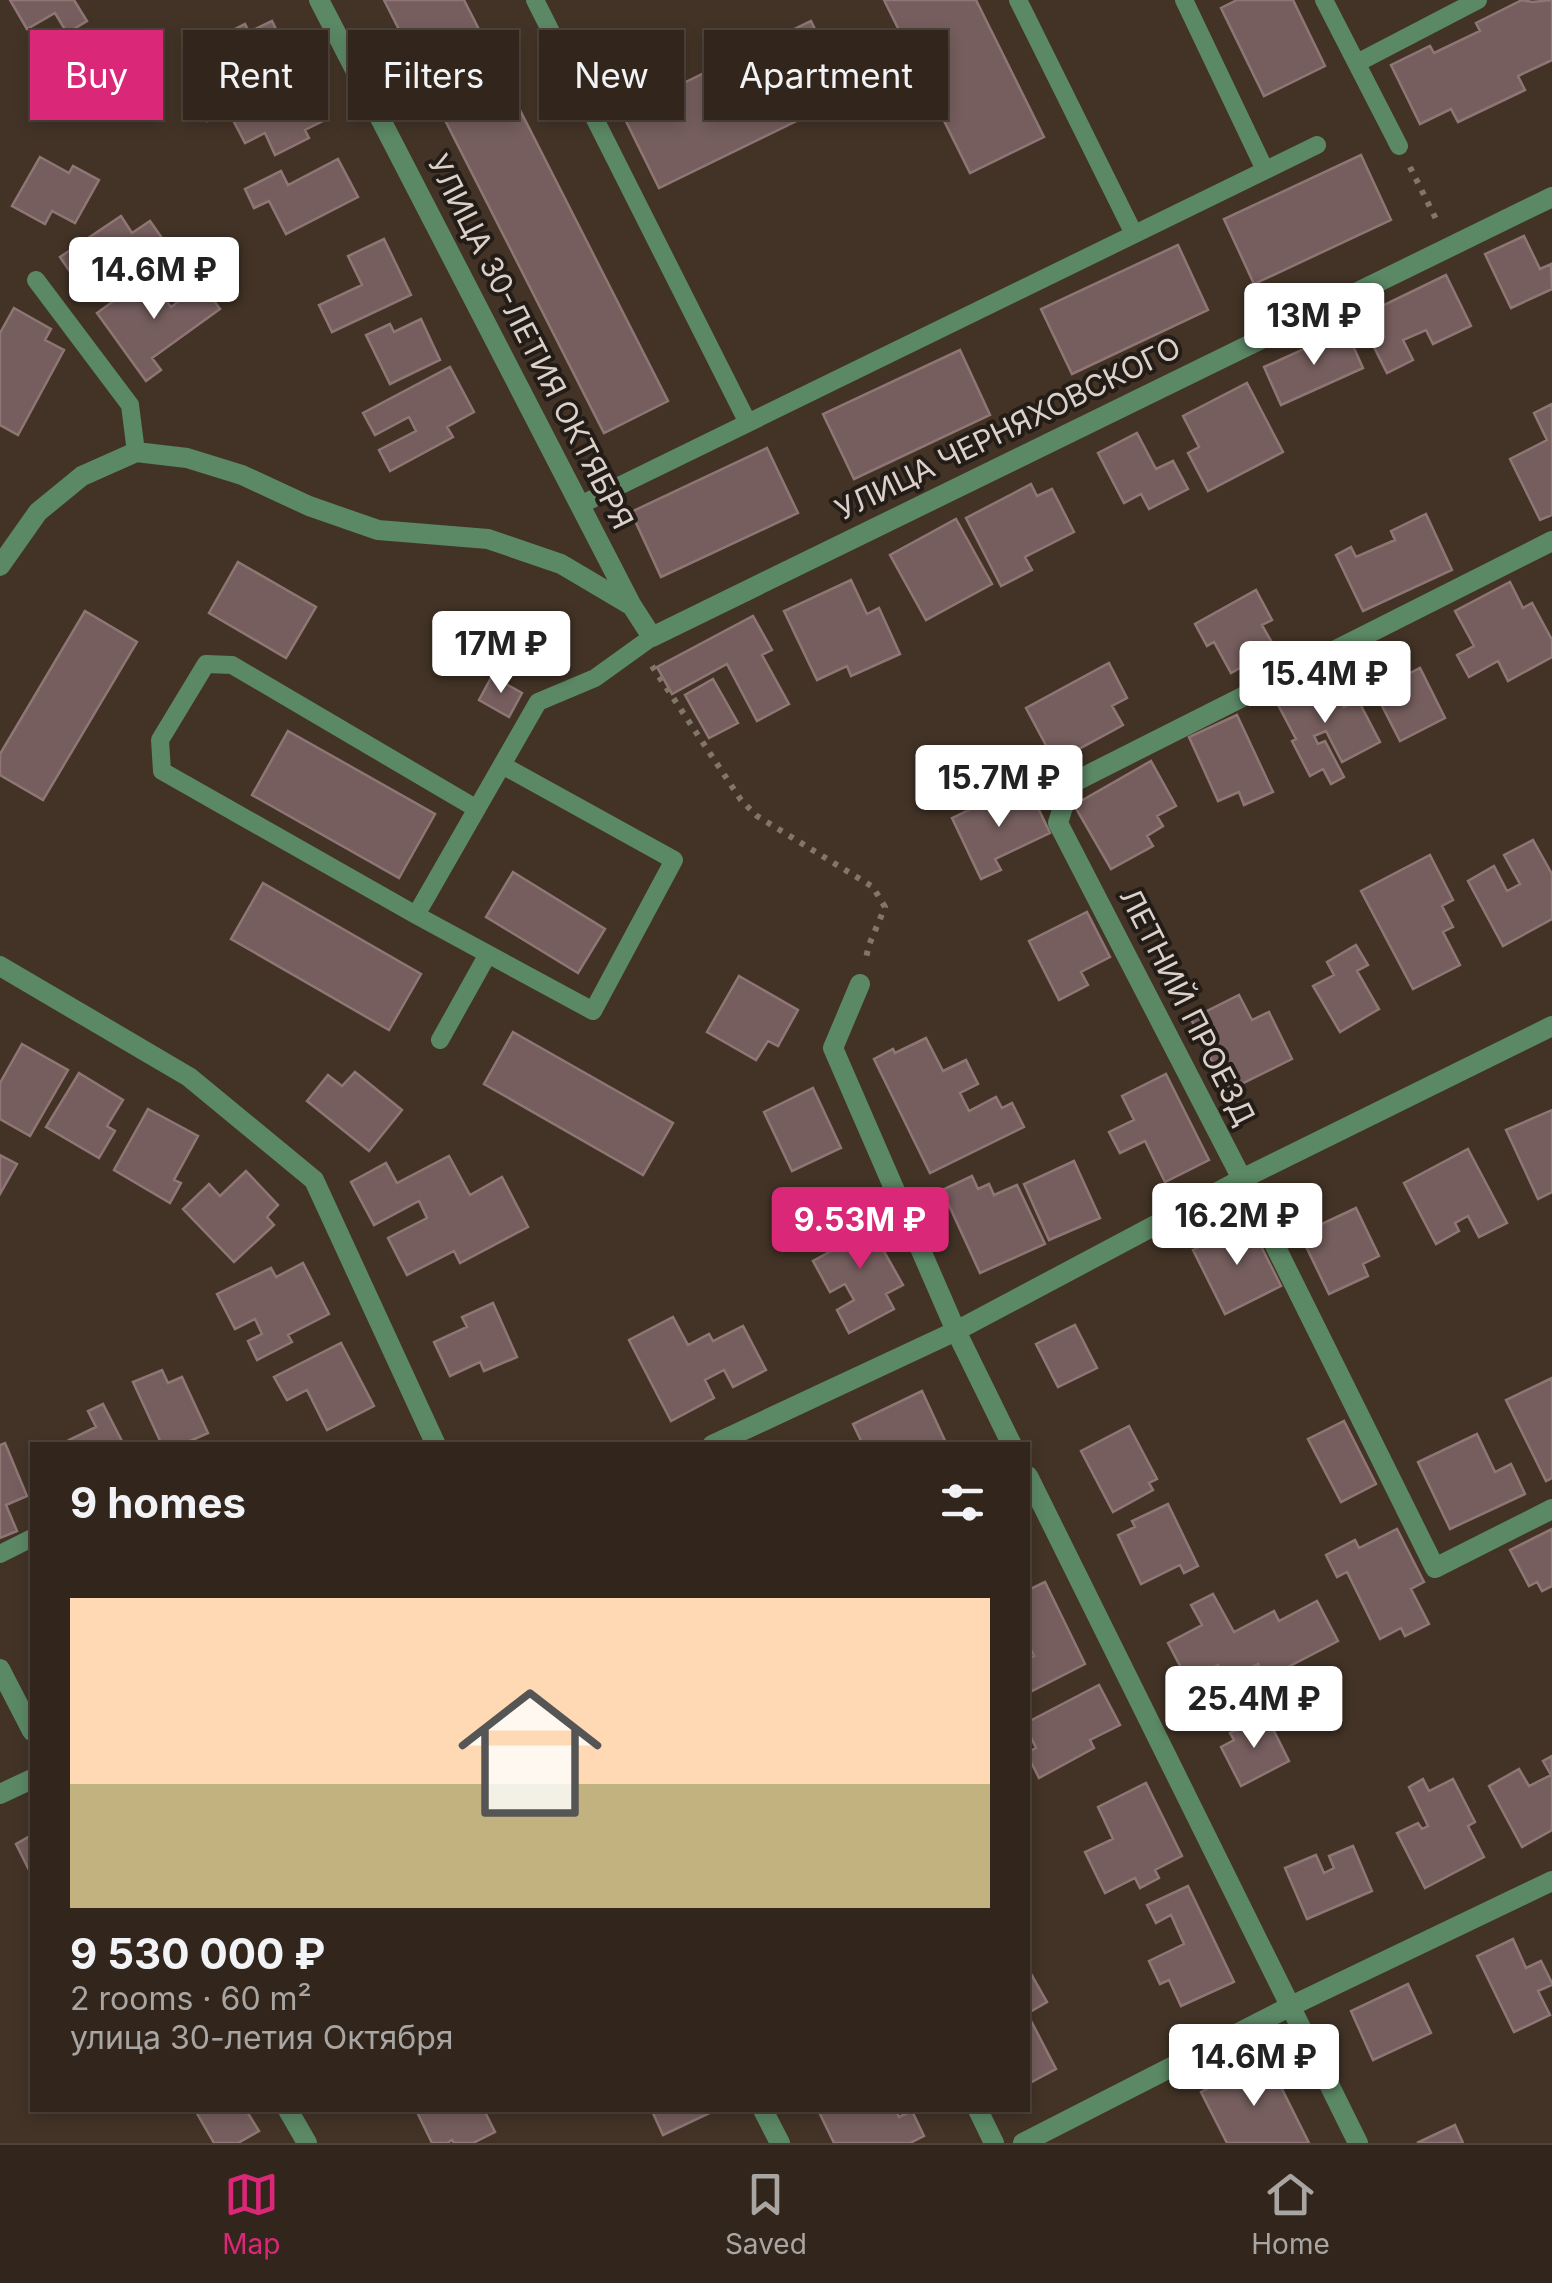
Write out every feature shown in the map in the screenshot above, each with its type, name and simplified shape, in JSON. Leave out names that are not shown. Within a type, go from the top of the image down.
[{"type":"street","name":"УЛИЦА 30-ЛЕТИЯ ОКТЯБРЯ","points":[[319,0],[632,606],[652,636]]},
{"type":"street","name":"УЛИЦА ЧЕРНЯХОВСКОГО","points":[[652,636],[1552,196]]},
{"type":"street","name":"УЛИЦА 30-ЛЕТИЯ ОКТЯБРЯ","points":[[136,452],[187,458],[242,475],[309,506],[378,530],[488,539],[561,564],[632,606]]},
{"type":"street","points":[[1,561],[38,512],[82,476],[136,452]]},
{"type":"street","name":"ЛЕТНИЙ ПРОЕЗД","points":[[1552,540],[1070,784],[1058,824],[1242,1180],[1435,1568],[1552,1509]]},
{"type":"street","points":[[0,966],[188,1076],[314,1180],[435,1442]]},
{"type":"street","points":[[860,984],[833,1048],[956,1331],[1011,1442]]},
{"type":"street","points":[[718,1442],[956,1331],[1242,1180],[1552,1026]]},
{"type":"street","points":[[1030,1480],[1358,2143]]},
{"type":"street","points":[[0,1669],[30,1728]]},
{"type":"street","points":[[0,1794],[30,1780]]},
{"type":"street","points":[[1023,2143],[1289,2007],[1552,1882]]},
{"type":"street","points":[[289,2112],[308,2143]]},
{"type":"street","points":[[764,2112],[780,2143]]},
{"type":"street","points":[[979,2112],[994,2143]]},
{"type":"lane","points":[[535,0],[748,423]]},
{"type":"lane","points":[[1018,0],[1134,234]]},
{"type":"lane","points":[[1184,0],[1265,170]]},
{"type":"lane","points":[[1324,0],[1399,146]]},
{"type":"lane","points":[[1357,63],[1478,0]]},
{"type":"lane","points":[[580,506],[1316,145]]},
{"type":"lane","points":[[36,280],[130,405],[136,452]]},
{"type":"lane","points":[[416,916],[538,702],[595,678],[652,636]]},
{"type":"lane","points":[[477,810],[232,665],[206,664],[160,740],[162,771],[416,916],[593,1011],[674,860],[502,766]]},
{"type":"lane","points":[[440,1040],[488,954]]},
{"type":"lane","points":[[0,1554],[30,1539]]},
{"type":"path","points":[[1399,146],[1450,246]]},
{"type":"path","points":[[652,636],[652,666],[742,800],[757,816],[872,887],[885,907],[868,945],[860,984]]},
{"type":"building","points":[[10,0],[74,0],[87,21],[65,30],[55,13],[27,29]]},
{"type":"building","points":[[384,0],[464,0],[479,30],[399,30]]},
{"type":"building","points":[[884,0],[976,0],[1044,137],[970,173],[944,120],[948,120],[948,30],[899,30]]},
{"type":"building","points":[[1237,0],[1293,0],[1325,66],[1264,96],[1221,8]]},
{"type":"building","points":[[1522,0],[1552,0],[1552,60],[1518,76],[1525,90],[1458,122],[1451,109],[1420,124],[1391,65],[1430,46],[1434,53],[1480,31],[1476,23]]},
{"type":"building","points":[[272,21],[276,30],[253,30]]},
{"type":"building","points":[[811,21],[815,30],[793,30]]},
{"type":"building","points":[[704,73],[704,120],[799,120],[659,188],[625,120],[684,120],[684,83]]},
{"type":"building","points":[[519,108],[668,401],[604,433],[445,120],[519,120]]},
{"type":"building","points":[[233,120],[323,121],[305,130],[309,138],[275,155],[265,133],[245,143]]},
{"type":"building","points":[[1361,155],[1391,220],[1254,284],[1224,219]]},
{"type":"building","points":[[40,157],[69,173],[73,166],[99,180],[75,223],[52,211],[45,224],[12,206]]},
{"type":"building","points":[[338,159],[358,197],[286,234],[269,201],[254,208],[245,189],[281,171],[288,185]]},
{"type":"building","points":[[121,216],[132,233],[150,221],[164,241],[146,253],[152,263],[141,271],[135,262],[86,295],[60,257]]},
{"type":"building","points":[[1524,236],[1540,269],[1551,264],[1552,289],[1511,308],[1485,254]]},
{"type":"building","points":[[384,239],[411,295],[332,332],[319,305],[362,285],[348,256]]},
{"type":"building","points":[[1178,245],[1208,310],[1072,374],[1041,309]]},
{"type":"building","points":[[1446,275],[1471,326],[1433,344],[1426,330],[1403,340],[1413,360],[1387,373],[1359,317]]},
{"type":"building","points":[[148,276],[171,307],[202,284],[220,309],[152,358],[161,370],[146,381],[97,313]]},
{"type":"building","points":[[14,308],[51,329],[45,340],[64,350],[18,435],[0,425],[0,333]]},
{"type":"building","points":[[421,319],[440,360],[390,384],[366,335],[390,324],[394,332]]},
{"type":"building","points":[[1346,330],[1363,368],[1281,405],[1264,367]]},
{"type":"building","points":[[960,350],[990,415],[854,479],[823,414]]},
{"type":"building","points":[[450,367],[474,412],[447,427],[453,437],[390,471],[379,450],[416,431],[409,417],[375,435],[363,413]]},
{"type":"building","points":[[1247,383],[1283,452],[1208,491],[1188,453],[1199,447],[1183,416]]},
{"type":"building","points":[[1552,404],[1552,515],[1540,520],[1510,459],[1547,440],[1534,413]]},
{"type":"building","points":[[1137,433],[1156,469],[1173,461],[1188,489],[1149,509],[1141,494],[1124,503],[1098,453]]},
{"type":"building","points":[[767,448],[798,513],[661,577],[631,512]]},
{"type":"building","points":[[1031,484],[1037,496],[1052,489],[1074,532],[1025,557],[1032,570],[1001,586],[966,518]]},
{"type":"building","points":[[1426,514],[1452,570],[1363,611],[1336,555],[1351,547],[1356,557],[1395,540],[1391,531]]},
{"type":"building","points":[[956,519],[992,584],[926,620],[890,555]]},
{"type":"building","points":[[238,562],[316,607],[286,658],[209,613]]},
{"type":"building","points":[[851,580],[867,614],[879,608],[900,654],[851,676],[847,666],[817,680],[784,611]]},
{"type":"building","points":[[1510,582],[1523,608],[1532,603],[1552,640],[1552,657],[1508,681],[1498,661],[1469,677],[1457,655],[1474,646],[1455,611]]},
{"type":"building","points":[[1256,590],[1272,620],[1262,625],[1275,648],[1231,673],[1214,642],[1207,646],[1195,624]]},
{"type":"building","points":[[85,611],[137,642],[43,800],[0,775],[0,754]]},
{"type":"building","points":[[753,616],[772,650],[762,655],[789,704],[757,721],[727,664],[672,694],[657,667]]},
{"type":"building","points":[[1395,648],[1408,674],[1420,668],[1445,718],[1400,741],[1377,696],[1368,701],[1352,670]]},
{"type":"building","points":[[1109,663],[1127,698],[1112,706],[1123,725],[1055,762],[1026,708]]},
{"type":"building","points":[[1325,672],[1344,707],[1358,700],[1380,742],[1342,762],[1326,731],[1314,736],[1318,744],[1325,741],[1344,777],[1331,784],[1323,769],[1310,776],[1275,699]]},
{"type":"building","points":[[492,676],[522,693],[509,717],[479,700]]},
{"type":"building","points":[[713,679],[738,723],[709,738],[685,695]]},
{"type":"building","points":[[1237,715],[1273,792],[1244,805],[1239,792],[1218,801],[1189,737]]},
{"type":"building","points":[[288,731],[435,814],[399,878],[252,795]]},
{"type":"building","points":[[1151,761],[1176,806],[1157,816],[1163,826],[1147,836],[1153,846],[1111,869],[1074,805]]},
{"type":"building","points":[[1030,791],[1050,833],[995,859],[1001,870],[981,879],[952,818],[1004,793],[1008,802]]},
{"type":"building","points":[[1533,840],[1552,874],[1552,919],[1503,946],[1468,881],[1494,866],[1507,891],[1520,884],[1504,855]]},
{"type":"building","points":[[1430,855],[1453,900],[1442,906],[1453,927],[1443,932],[1460,965],[1413,989],[1361,891]]},
{"type":"building","points":[[513,872],[605,929],[578,973],[486,917]]},
{"type":"building","points":[[263,883],[421,974],[389,1030],[231,939]]},
{"type":"building","points":[[1087,912],[1110,957],[1081,972],[1088,985],[1059,1000],[1029,941]]},
{"type":"building","points":[[1356,945],[1368,965],[1357,971],[1379,1009],[1340,1032],[1313,986],[1334,975],[1327,962]]},
{"type":"building","points":[[739,976],[798,1010],[778,1046],[768,1041],[756,1060],[707,1032]]},
{"type":"building","points":[[1239,995],[1252,1020],[1269,1012],[1292,1059],[1227,1091],[1191,1019]]},
{"type":"building","points":[[513,1032],[673,1123],[643,1175],[484,1084]]},
{"type":"building","points":[[926,1038],[943,1071],[966,1060],[978,1084],[960,1093],[969,1111],[996,1097],[1002,1108],[1012,1103],[1024,1127],[930,1173],[874,1059]]},
{"type":"building","points":[[22,1044],[68,1070],[30,1136],[0,1119],[0,1083]]},
{"type":"building","points":[[355,1072],[402,1110],[369,1151],[307,1101],[328,1075],[342,1086]]},
{"type":"building","points":[[79,1073],[123,1100],[107,1126],[115,1131],[99,1158],[46,1127]]},
{"type":"building","points":[[1166,1074],[1209,1160],[1165,1182],[1145,1141],[1120,1153],[1109,1132],[1134,1120],[1122,1096]]},
{"type":"building","points":[[813,1088],[841,1148],[792,1171],[764,1112]]},
{"type":"building","points":[[148,1109],[198,1136],[174,1180],[181,1183],[170,1203],[114,1170]]},
{"type":"building","points":[[1552,1110],[1552,1192],[1538,1199],[1506,1130]]},
{"type":"building","points":[[1468,1149],[1507,1223],[1479,1237],[1468,1216],[1455,1223],[1459,1231],[1436,1244],[1404,1183]]},
{"type":"building","points":[[0,1155],[17,1164],[0,1194]]},
{"type":"building","points":[[449,1156],[470,1195],[502,1177],[528,1227],[460,1263],[454,1251],[407,1275],[388,1238],[427,1218],[419,1201],[374,1225],[351,1182],[386,1163],[397,1183]]},
{"type":"building","points":[[1074,1161],[1100,1218],[1049,1240],[1024,1184]]},
{"type":"building","points":[[246,1171],[278,1205],[267,1217],[274,1225],[234,1262],[183,1209],[209,1184],[220,1196]]},
{"type":"building","points":[[972,1176],[978,1189],[989,1184],[994,1195],[1017,1185],[1045,1244],[980,1273],[942,1190]]},
{"type":"building","points":[[859,1207],[903,1285],[886,1294],[894,1309],[849,1333],[837,1310],[854,1300],[845,1284],[830,1292],[813,1261],[849,1241],[836,1219]]},
{"type":"building","points":[[1356,1208],[1379,1256],[1363,1264],[1368,1276],[1329,1294],[1300,1234]]},
{"type":"building","points":[[1249,1222],[1281,1286],[1225,1314],[1193,1250]]},
{"type":"building","points":[[303,1263],[329,1314],[288,1335],[292,1342],[257,1360],[248,1341],[262,1334],[255,1319],[235,1329],[217,1294],[271,1268],[276,1277]]},
{"type":"building","points":[[493,1303],[517,1357],[484,1371],[480,1362],[450,1376],[434,1342],[467,1327],[462,1317]]},
{"type":"building","points":[[673,1317],[688,1345],[709,1334],[713,1341],[743,1326],[766,1370],[733,1387],[724,1370],[705,1380],[714,1398],[671,1421],[629,1340]]},
{"type":"building","points":[[1075,1325],[1097,1368],[1058,1387],[1036,1344]]},
{"type":"building","points":[[341,1343],[374,1406],[327,1430],[307,1390],[287,1400],[274,1377]]},
{"type":"building","points":[[162,1370],[168,1383],[182,1377],[208,1433],[188,1442],[161,1442],[133,1382]]},
{"type":"building","points":[[1552,1378],[1552,1478],[1546,1481],[1506,1400]]},
{"type":"building","points":[[922,1391],[946,1442],[862,1442],[853,1424]]},
{"type":"building","points":[[103,1404],[122,1442],[70,1442],[96,1427],[88,1411]]},
{"type":"building","points":[[1344,1421],[1376,1484],[1341,1502],[1308,1439]]},
{"type":"building","points":[[1129,1426],[1157,1479],[1149,1483],[1153,1490],[1113,1512],[1081,1451]]},
{"type":"building","points":[[1477,1434],[1495,1472],[1511,1464],[1525,1494],[1450,1529],[1418,1462]]},
{"type":"building","points":[[5,1443],[27,1496],[6,1505],[17,1531],[0,1538],[0,1445]]},
{"type":"building","points":[[1168,1504],[1198,1566],[1184,1573],[1180,1565],[1141,1584],[1118,1535],[1135,1527],[1132,1521]]},
{"type":"building","points":[[1397,1529],[1424,1582],[1411,1589],[1429,1624],[1405,1636],[1401,1628],[1380,1639],[1347,1572],[1337,1577],[1326,1555],[1355,1540],[1359,1548]]},
{"type":"building","points":[[1552,1529],[1552,1586],[1542,1591],[1537,1582],[1529,1586],[1510,1550]]},
{"type":"building","points":[[1045,1582],[1085,1664],[1032,1691],[1030,1658],[1034,1656],[1030,1647],[1030,1589]]},
{"type":"building","points":[[1213,1594],[1234,1632],[1274,1611],[1279,1621],[1317,1601],[1338,1641],[1265,1679],[1258,1664],[1226,1681],[1218,1665],[1188,1681],[1168,1643],[1202,1625],[1191,1605]]},
{"type":"building","points":[[1099,1685],[1120,1725],[1090,1740],[1094,1748],[1039,1778],[1030,1760],[1030,1751],[1036,1748],[1030,1735],[1030,1721]]},
{"type":"building","points":[[1266,1715],[1289,1761],[1241,1786],[1221,1747],[1234,1740],[1230,1733]]},
{"type":"building","points":[[1552,1756],[1552,1830],[1522,1847],[1489,1786],[1519,1769],[1529,1786],[1551,1775],[1543,1761]]},
{"type":"building","points":[[1423,1779],[1429,1791],[1453,1779],[1475,1822],[1468,1826],[1484,1857],[1425,1888],[1397,1833],[1418,1823],[1422,1829],[1428,1826],[1409,1787]]},
{"type":"building","points":[[1146,1783],[1182,1856],[1155,1870],[1159,1878],[1140,1888],[1135,1878],[1105,1893],[1085,1852],[1113,1839],[1098,1807]]},
{"type":"building","points":[[30,1836],[29,1870],[16,1844]]},
{"type":"building","points":[[1353,1846],[1372,1891],[1307,1919],[1285,1868],[1316,1855],[1324,1873],[1334,1868],[1329,1856]]},
{"type":"building","points":[[1188,1886],[1234,1982],[1181,2006],[1169,1980],[1160,1984],[1149,1961],[1184,1944],[1171,1915],[1156,1923],[1147,1905]]},
{"type":"building","points":[[1513,1939],[1526,1968],[1541,1961],[1552,1983],[1538,1991],[1550,2015],[1514,2032],[1477,1956]]},
{"type":"building","points":[[1030,1972],[1047,2002],[1030,2012]]},
{"type":"building","points":[[1408,1984],[1431,2033],[1373,2060],[1351,2011]]},
{"type":"building","points":[[1030,2019],[1056,2069],[1030,2083]]},
{"type":"building","points":[[1267,2059],[1309,2143],[1227,2143],[1201,2092]]},
{"type":"building","points":[[196,2112],[247,2112],[259,2131],[238,2143],[214,2143]]},
{"type":"building","points":[[485,2112],[495,2132],[473,2143],[432,2143],[418,2114]]},
{"type":"building","points":[[652,2112],[712,2112],[663,2135]]},
{"type":"building","points":[[819,2112],[897,2112],[899,2117],[912,2112],[924,2136],[910,2143],[834,2143]]},
{"type":"building","points":[[1455,2125],[1463,2143],[1417,2143]]}]
